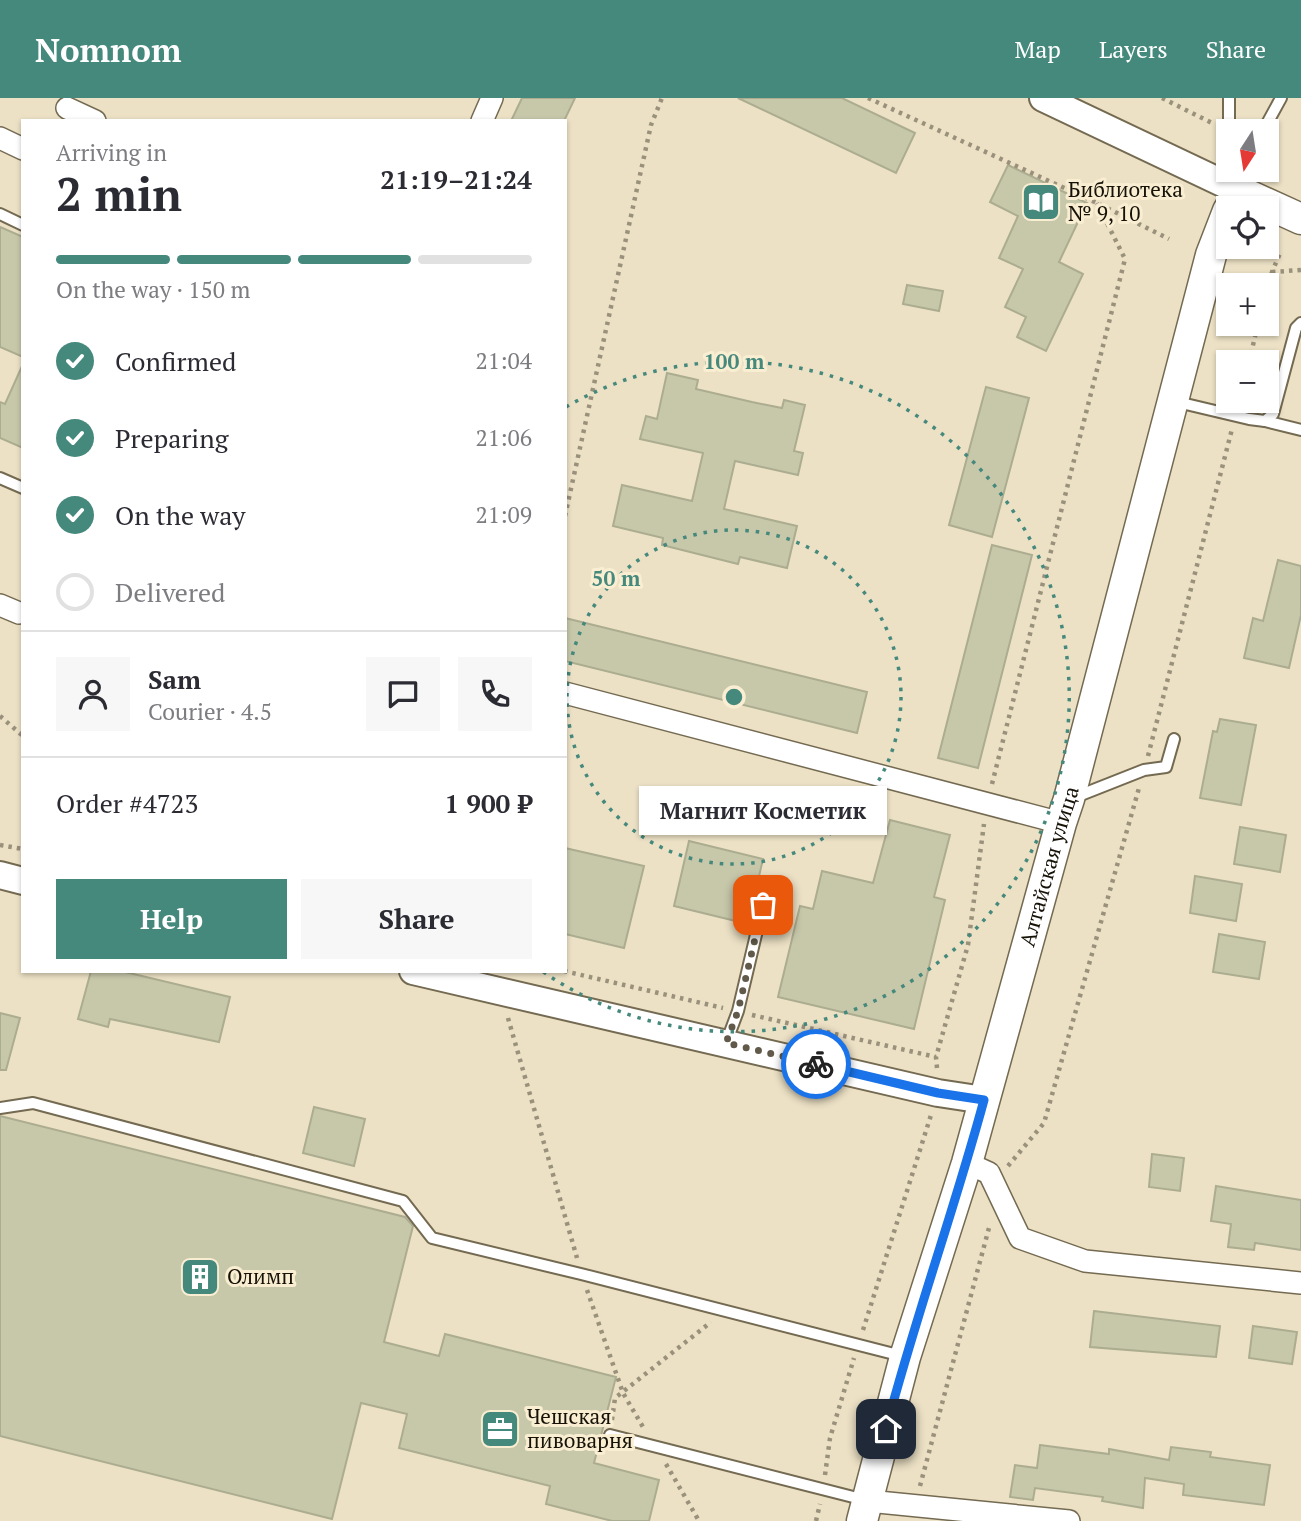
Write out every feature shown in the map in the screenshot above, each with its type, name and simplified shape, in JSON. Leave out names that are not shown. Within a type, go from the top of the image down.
[{"type":"main road","points":[[1235,190],[1301,219]]},
{"type":"main road","name":"Алтайская улица","points":[[865,1511],[905,1357],[967,1163],[1065,811],[1210,255],[1235,190]]},
{"type":"street","points":[[483,119],[492,98]]},
{"type":"street","points":[[1043,98],[1235,190]]},
{"type":"street","points":[[66,109],[90,119]]},
{"type":"street","points":[[0,138],[21,148]]},
{"type":"street","points":[[567,694],[987,804],[1065,811]]},
{"type":"street","points":[[0,875],[21,880]]},
{"type":"street","points":[[422,973],[938,1093],[984,1100]]},
{"type":"street","points":[[967,1163],[989,1173],[1020,1238],[1085,1261],[1301,1283]]},
{"type":"street","points":[[865,1511],[915,1506],[1069,1521]]},
{"type":"lane","points":[[1229,98],[1229,119]]},
{"type":"lane","points":[[1270,119],[1281,98]]},
{"type":"lane","points":[[0,214],[21,224]]},
{"type":"lane","points":[[1265,421],[1273,414],[1296,328],[1301,323]]},
{"type":"lane","points":[[1173,401],[1301,430]]},
{"type":"lane","points":[[0,478],[21,487]]},
{"type":"lane","points":[[1065,811],[1144,770],[1166,767],[1174,739]]},
{"type":"lane","points":[[726,1043],[738,1011],[763,905]]},
{"type":"lane","points":[[0,1108],[33,1103],[403,1201],[432,1238],[905,1357]]},
{"type":"lane","points":[[610,1435],[823,1490],[865,1511]]},
{"type":"path","points":[[567,507],[651,125],[662,98]]},
{"type":"path","points":[[868,98],[1169,239]]},
{"type":"path","points":[[1162,98],[1216,125]]},
{"type":"path","points":[[816,1521],[830,1438],[938,1093],[936,1057],[968,945],[987,804],[1125,259],[1097,203]]},
{"type":"path","points":[[1282,251],[1272,272],[1301,270]]},
{"type":"path","points":[[915,1506],[976,1273],[1008,1164],[1044,1123],[1144,770],[1235,416]]},
{"type":"path","points":[[0,716],[21,734]]},
{"type":"path","points":[[0,845],[21,849]]},
{"type":"path","points":[[610,1435],[615,1398],[725,1311]]},
{"type":"building","points":[[522,98],[575,98],[565,119],[512,119]]},
{"type":"building","points":[[738,98],[842,98],[915,133],[896,173]]},
{"type":"building","points":[[1008,165],[1087,203],[1059,262],[1083,274],[1046,351],[1017,337],[1026,317],[1005,307],[1023,269],[999,258],[1018,216],[990,202]]},
{"type":"building","points":[[0,227],[21,236],[21,356],[0,347]]},
{"type":"building","points":[[907,285],[943,291],[939,311],[903,304]]},
{"type":"building","points":[[21,368],[21,447],[0,438],[0,402],[5,404]]},
{"type":"building","points":[[667,373],[698,380],[696,389],[752,402],[782,408],[784,400],[805,405],[794,451],[803,453],[798,475],[735,461],[724,509],[797,526],[787,568],[740,557],[738,564],[662,545],[663,538],[613,526],[622,485],[692,501],[703,453],[640,439],[646,416],[657,419]]},
{"type":"building","points":[[986,387],[1029,398],[992,537],[949,525]]},
{"type":"building","points":[[992,545],[1032,555],[978,768],[938,758]]},
{"type":"building","points":[[1278,560],[1301,566],[1301,615],[1289,668],[1244,658],[1253,618],[1263,621]]},
{"type":"building","points":[[567,618],[867,692],[857,733],[567,661]]},
{"type":"building","points":[[1220,719],[1256,725],[1241,805],[1200,798],[1213,731],[1217,732]]},
{"type":"building","points":[[890,820],[950,835],[934,897],[945,900],[914,1029],[778,997],[800,906],[813,909],[822,871],[873,883]]},
{"type":"building","points":[[1240,827],[1286,835],[1280,872],[1234,864]]},
{"type":"building","points":[[689,841],[763,859],[748,924],[674,906]]},
{"type":"building","points":[[567,848],[644,866],[624,948],[567,934]]},
{"type":"building","points":[[1195,876],[1242,884],[1236,921],[1190,913]]},
{"type":"building","points":[[1219,934],[1265,942],[1259,979],[1213,972]]},
{"type":"building","points":[[90,973],[129,973],[230,997],[219,1042],[110,1019],[108,1027],[78,1019]]},
{"type":"building","points":[[0,1013],[20,1018],[6,1070],[0,1070]]},
{"type":"building","points":[[314,1107],[365,1119],[354,1166],[303,1153]]},
{"type":"building","name":"Олимп","points":[[0,1116],[405,1217],[413,1226],[384,1342],[439,1356],[445,1334],[616,1377],[594,1463],[659,1480],[649,1521],[612,1521],[546,1504],[550,1486],[399,1448],[407,1414],[361,1403],[332,1519],[0,1436]]},
{"type":"building","points":[[1152,1154],[1184,1158],[1180,1191],[1149,1187]]},
{"type":"building","points":[[1216,1186],[1301,1200],[1301,1250],[1255,1243],[1254,1250],[1228,1247],[1231,1224],[1211,1221]]},
{"type":"building","points":[[1094,1311],[1220,1326],[1216,1357],[1090,1347]]},
{"type":"building","points":[[1253,1326],[1297,1332],[1292,1364],[1249,1358]]},
{"type":"building","points":[[1040,1445],[1109,1454],[1109,1449],[1169,1460],[1171,1447],[1211,1452],[1210,1457],[1270,1465],[1264,1505],[1183,1495],[1184,1484],[1145,1478],[1143,1508],[1102,1501],[1103,1497],[1035,1488],[1033,1500],[1010,1497],[1015,1465],[1037,1468]]},
{"type":"way so far","points":[[763,905],[738,1011],[726,1043],[816,1064]]},
{"type":"place","name":"Библиотека № 9, 10","points":[[1041,202]]},
{"type":"place","name":"Магнит Косметик","points":[[763,905]]},
{"type":"place","name":"Олимп","points":[[200,1277]]},
{"type":"place","name":"Чешская пивоварня","points":[[500,1429]]},
{"type":"route","points":[[816,1064],[938,1093],[984,1100],[967,1163],[905,1357],[886,1429]]}]
